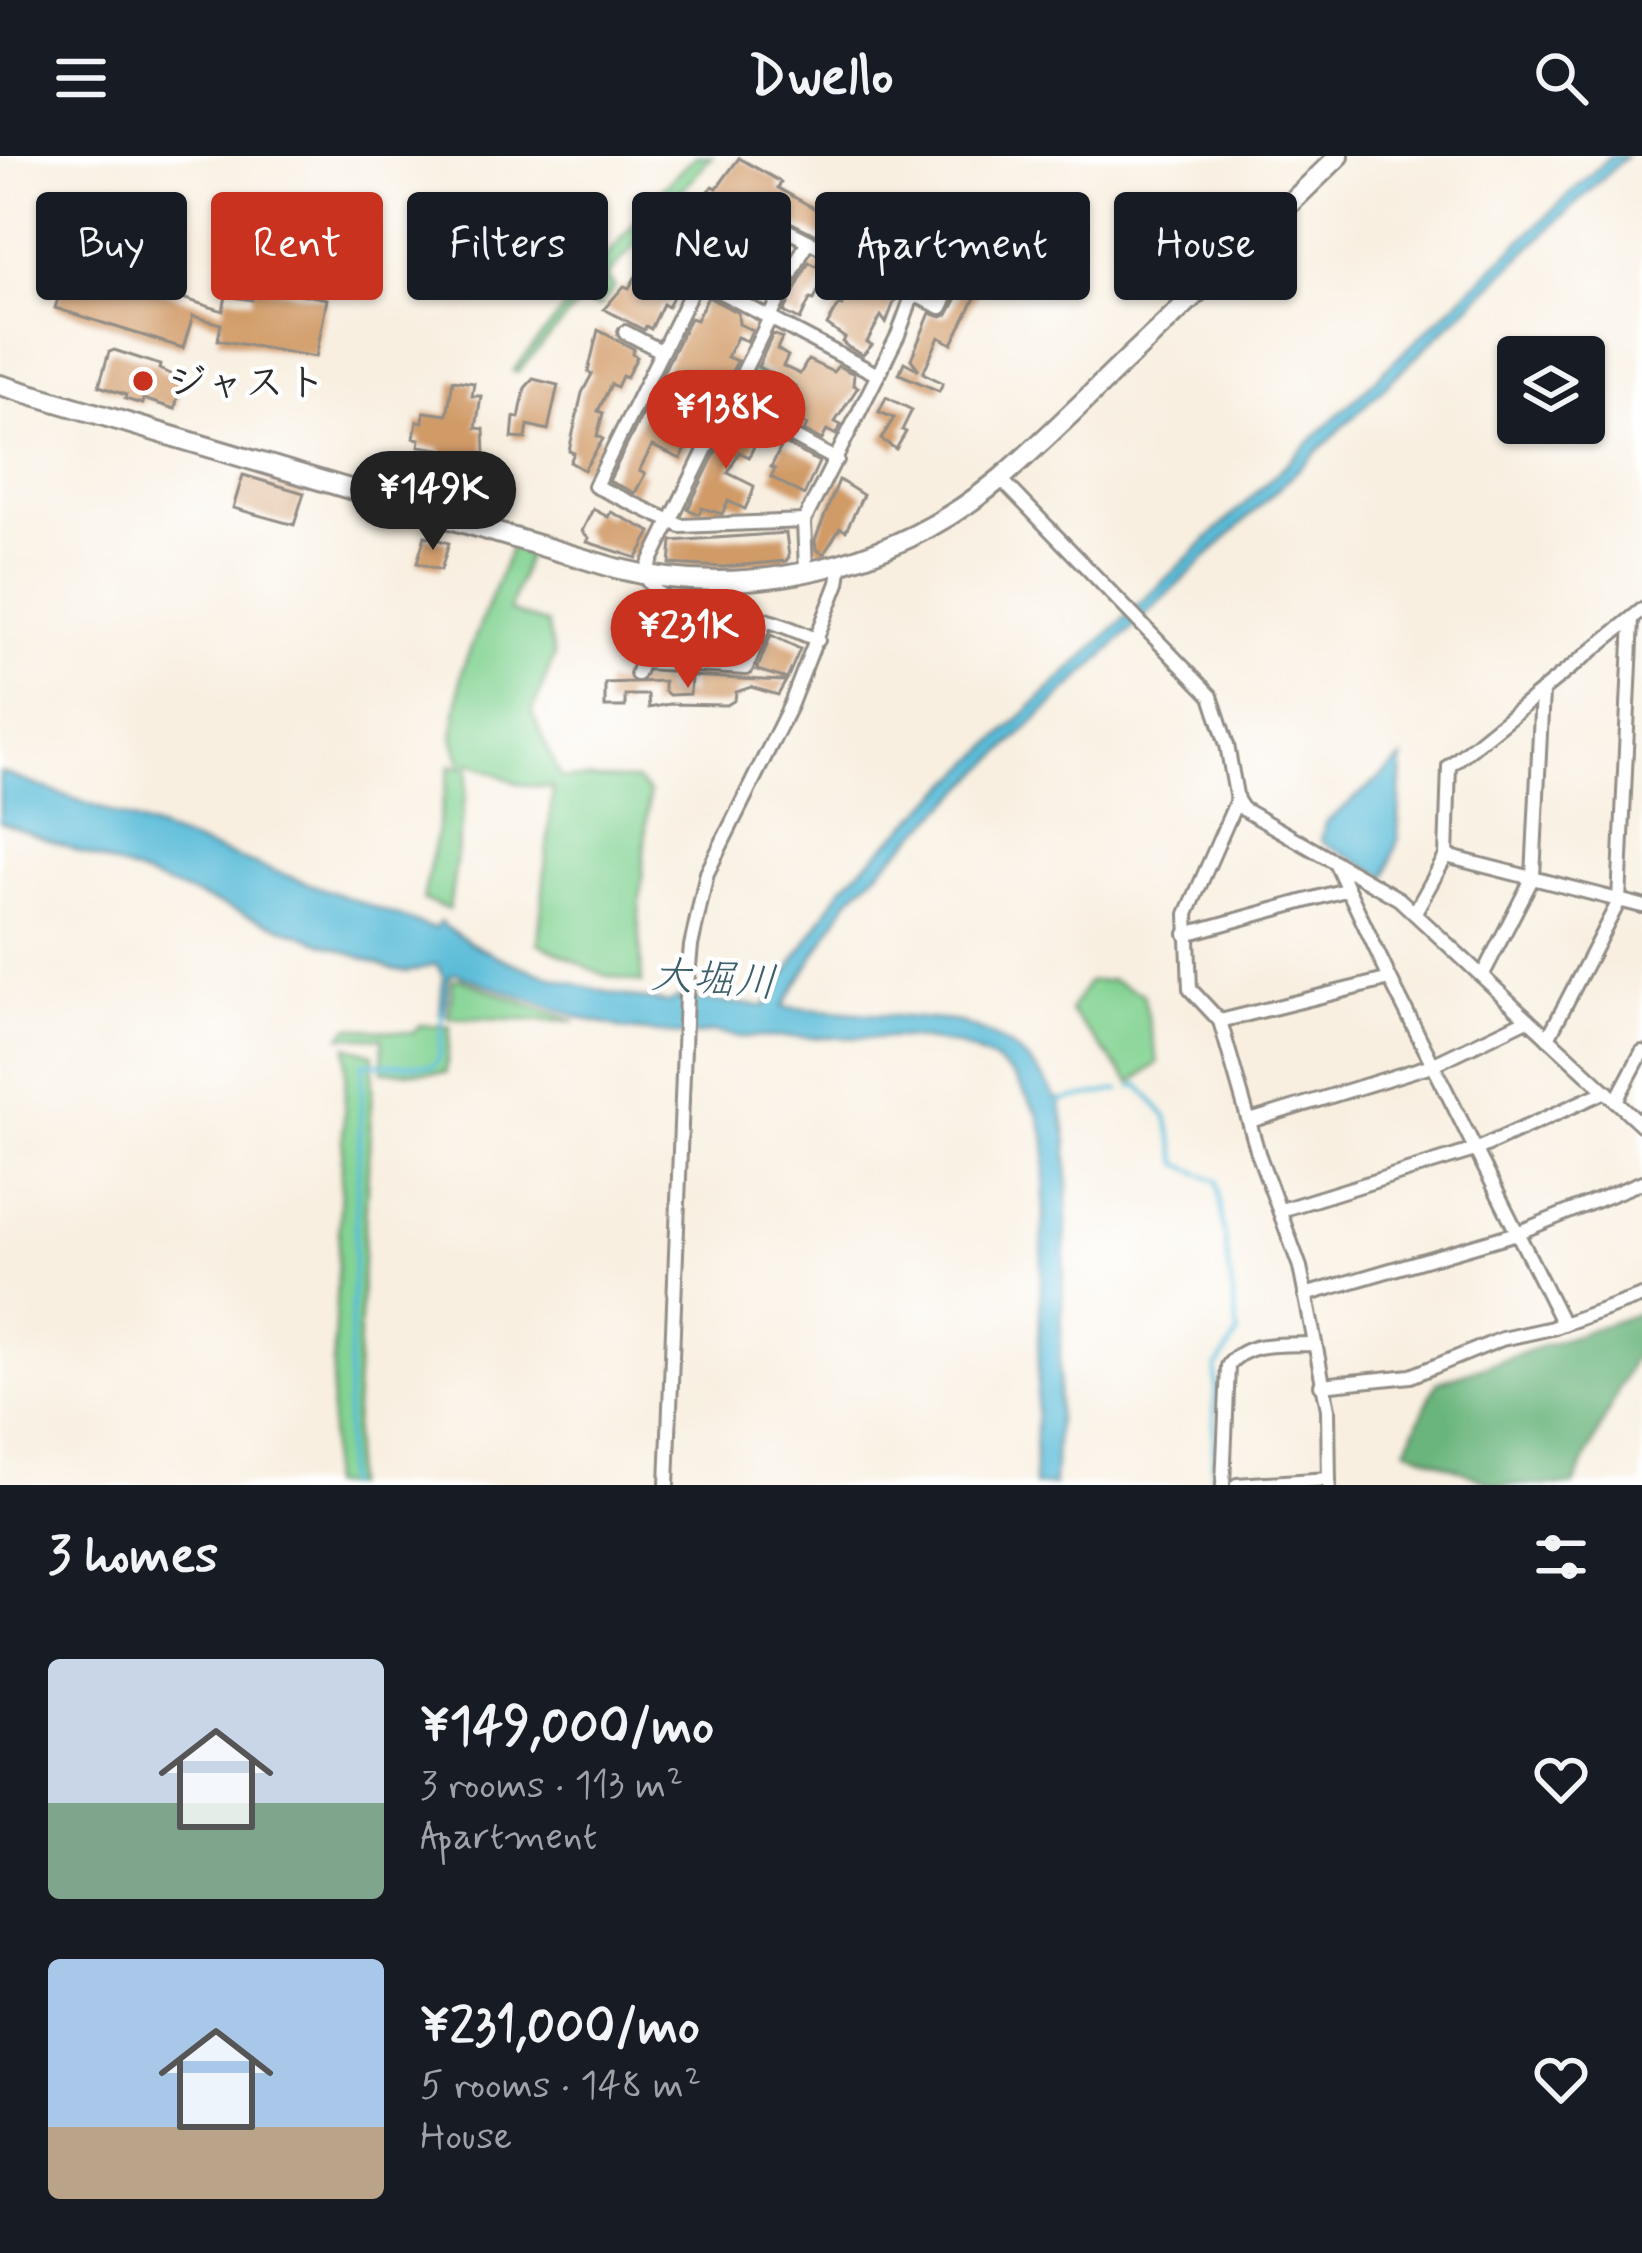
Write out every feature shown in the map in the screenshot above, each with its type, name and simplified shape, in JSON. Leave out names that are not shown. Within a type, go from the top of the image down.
[{"type":"street","points":[[0,385],[644,575],[731,581],[806,571],[841,564],[908,539],[1000,478],[1339,156]]},
{"type":"street","points":[[791,233],[815,246]]},
{"type":"street","points":[[644,575],[807,242]]},
{"type":"street","points":[[686,300],[595,486],[681,526],[804,521]]},
{"type":"street","points":[[736,300],[878,375]]},
{"type":"street","points":[[806,571],[804,521],[911,300]]},
{"type":"street","points":[[625,332],[661,351]]},
{"type":"street","points":[[727,401],[837,460]]},
{"type":"street","points":[[1000,478],[1211,696],[1227,745],[1237,800],[1252,818],[1386,889],[1642,1125]]},
{"type":"street","points":[[668,1485],[691,946],[707,873],[790,706],[818,640],[841,564]]},
{"type":"street","points":[[644,575],[666,602],[712,618],[766,620],[818,640]]},
{"type":"street","points":[[666,602],[639,668],[746,668],[766,620]]},
{"type":"street","points":[[1415,912],[1446,856],[1449,766],[1637,615]]},
{"type":"street","points":[[1548,1038],[1619,901],[1637,615]]},
{"type":"street","points":[[1482,976],[1533,877],[1542,692]]},
{"type":"street","points":[[1237,800],[1187,914],[1190,989],[1220,1021],[1300,1267],[1328,1409],[1329,1482],[1237,1485]]},
{"type":"street","points":[[1446,856],[1642,906]]},
{"type":"street","points":[[1335,862],[1563,1324]]},
{"type":"street","points":[[1186,934],[1345,890]]},
{"type":"street","points":[[1220,1021],[1390,979]]},
{"type":"street","points":[[1250,1121],[1432,1065],[1528,1019]]},
{"type":"street","points":[[1281,1210],[1475,1150],[1611,1096],[1642,1052]]},
{"type":"street","points":[[1305,1295],[1517,1232],[1642,1182]]},
{"type":"street","points":[[1321,1384],[1411,1376],[1502,1340],[1642,1295]]},
{"type":"street","points":[[1222,1485],[1228,1366],[1235,1354],[1249,1348],[1314,1343]]},
{"type":"green space","points":[[695,156],[712,156],[681,192],[660,192]]},
{"type":"green space","points":[[632,226],[632,248],[608,276],[608,255]]},
{"type":"green space","points":[[571,300],[605,300],[599,307],[581,301],[517,373],[513,371]]},
{"type":"green space","points":[[752,369],[791,389],[776,419],[742,403],[740,392]]},
{"type":"green space","points":[[511,547],[528,554],[509,611],[547,624],[554,657],[532,713],[561,778],[636,780],[649,793],[639,915],[642,983],[604,975],[538,943],[553,788],[519,784],[470,762],[449,910],[423,900],[450,765],[462,768],[453,737],[462,670]]},
{"type":"green space","points":[[453,980],[575,1022],[449,1018]]},
{"type":"green space","points":[[1112,980],[1143,994],[1158,1063],[1131,1083],[1070,1011],[1088,982]]},
{"type":"green space","points":[[420,1025],[450,1027],[446,1073],[383,1071],[382,1038],[341,1036],[349,1027],[413,1033]]},
{"type":"green space","points":[[347,1046],[374,1054],[351,1485],[328,1485]]},
{"type":"green space","points":[[1642,1312],[1642,1339],[1574,1485],[1496,1485],[1406,1448],[1437,1382]]},
{"type":"water","points":[[1610,156],[1626,156],[849,899],[783,1007],[954,1021],[1014,1049],[1060,1099],[1068,1186],[1054,1485],[1034,1485],[1046,1140],[1038,1114],[1014,1077],[995,1061],[957,1045],[909,1038],[740,1037],[711,1032],[692,1036],[627,1030],[455,973],[449,977],[445,1014],[440,1014],[443,976],[436,964],[408,972],[392,969],[0,822],[0,772],[434,929],[440,922],[488,952],[548,976],[669,1003],[679,997],[681,1002],[765,1006],[843,886]]},
{"type":"water","points":[[1402,759],[1398,839],[1386,877],[1321,841],[1325,823]]},
{"type":"building","points":[[739,158],[781,182],[778,188],[785,192],[708,192],[717,188]]},
{"type":"building","points":[[791,195],[815,209],[815,234],[791,222]]},
{"type":"building","points":[[809,262],[815,265],[815,298],[800,320],[784,312]]},
{"type":"building","points":[[632,283],[632,300],[671,300],[668,307],[663,304],[651,329],[646,326],[644,330],[604,309],[624,286],[629,288]]},
{"type":"building","points":[[187,299],[223,311],[225,300],[327,300],[316,357],[218,340],[221,324],[193,316],[183,348],[55,308],[58,300]]},
{"type":"building","points":[[706,300],[714,300],[738,313],[739,324],[752,330],[747,341],[737,337],[727,357],[737,361],[722,392],[718,396],[706,391],[681,459],[652,446],[639,471],[645,474],[635,493],[609,481],[690,318],[696,320]]},
{"type":"building","points":[[845,300],[895,300],[886,323],[881,316],[867,342],[872,345],[863,355],[827,325]]},
{"type":"building","points":[[956,300],[974,300],[952,344],[939,337],[923,373],[943,383],[939,391],[899,374],[904,362],[919,370],[911,359],[930,313],[948,315]]},
{"type":"building","points":[[598,330],[634,349],[632,354],[637,357],[626,378],[622,376],[617,387],[611,384],[598,411],[603,413],[597,436],[603,439],[584,470],[570,462],[574,453],[569,451],[582,393],[592,374],[588,372]]},
{"type":"building","points":[[773,334],[782,338],[777,349],[788,356],[783,366],[800,374],[808,360],[833,372],[838,366],[854,374],[853,385],[858,387],[835,422],[841,425],[836,435],[827,430],[822,440],[804,431],[807,425],[785,414],[795,386],[758,367]]},
{"type":"building","points":[[109,352],[160,365],[159,369],[181,379],[175,409],[125,399],[126,395],[99,386]]},
{"type":"building","points":[[533,379],[558,385],[548,430],[528,425],[526,439],[512,438],[514,417],[519,418],[525,388]]},
{"type":"building","points":[[453,380],[474,383],[472,396],[481,396],[476,428],[484,429],[485,455],[478,499],[450,494],[449,504],[433,500],[441,449],[419,446],[420,439],[414,438],[424,412],[447,415]]},
{"type":"building","points":[[886,397],[912,410],[896,449],[881,439],[894,418],[879,412]]},
{"type":"building","points":[[733,416],[759,435],[749,457],[739,452],[728,473],[754,486],[752,494],[745,509],[728,501],[722,514],[702,508],[699,514],[688,509]]},
{"type":"building","points":[[783,443],[819,462],[804,495],[771,477]]},
{"type":"building","points":[[243,475],[304,493],[294,525],[233,508]]},
{"type":"building","points":[[839,480],[863,495],[846,531],[840,528],[824,554],[816,549],[815,540]]},
{"type":"building","points":[[593,509],[608,517],[611,512],[651,532],[637,558],[587,542],[582,531]]},
{"type":"building","points":[[786,533],[786,561],[723,567],[670,564],[672,541]]},
{"type":"building","points":[[425,536],[449,543],[441,570],[417,563]]},
{"type":"building","points":[[771,635],[800,649],[787,679],[757,670]]},
{"type":"building","points":[[691,676],[786,681],[778,695],[751,687],[736,692],[735,700],[727,705],[649,708],[648,695],[625,695],[625,707],[605,707],[605,683],[664,681],[669,695],[690,694]]},
{"type":"waterway","points":[[344,1485],[363,1063],[433,1066],[439,1059],[443,1009]]},
{"type":"waterway","points":[[1133,1087],[1138,1084],[1167,1117],[1179,1164],[1217,1181],[1238,1334],[1216,1369],[1212,1485]]},
{"type":"waterway","points":[[1059,1101],[1119,1090]]},
{"type":"place","name":"ジャスト","points":[[143,381]]},
{"type":"water label","name":"大堀川","points":[[714,977]]}]
